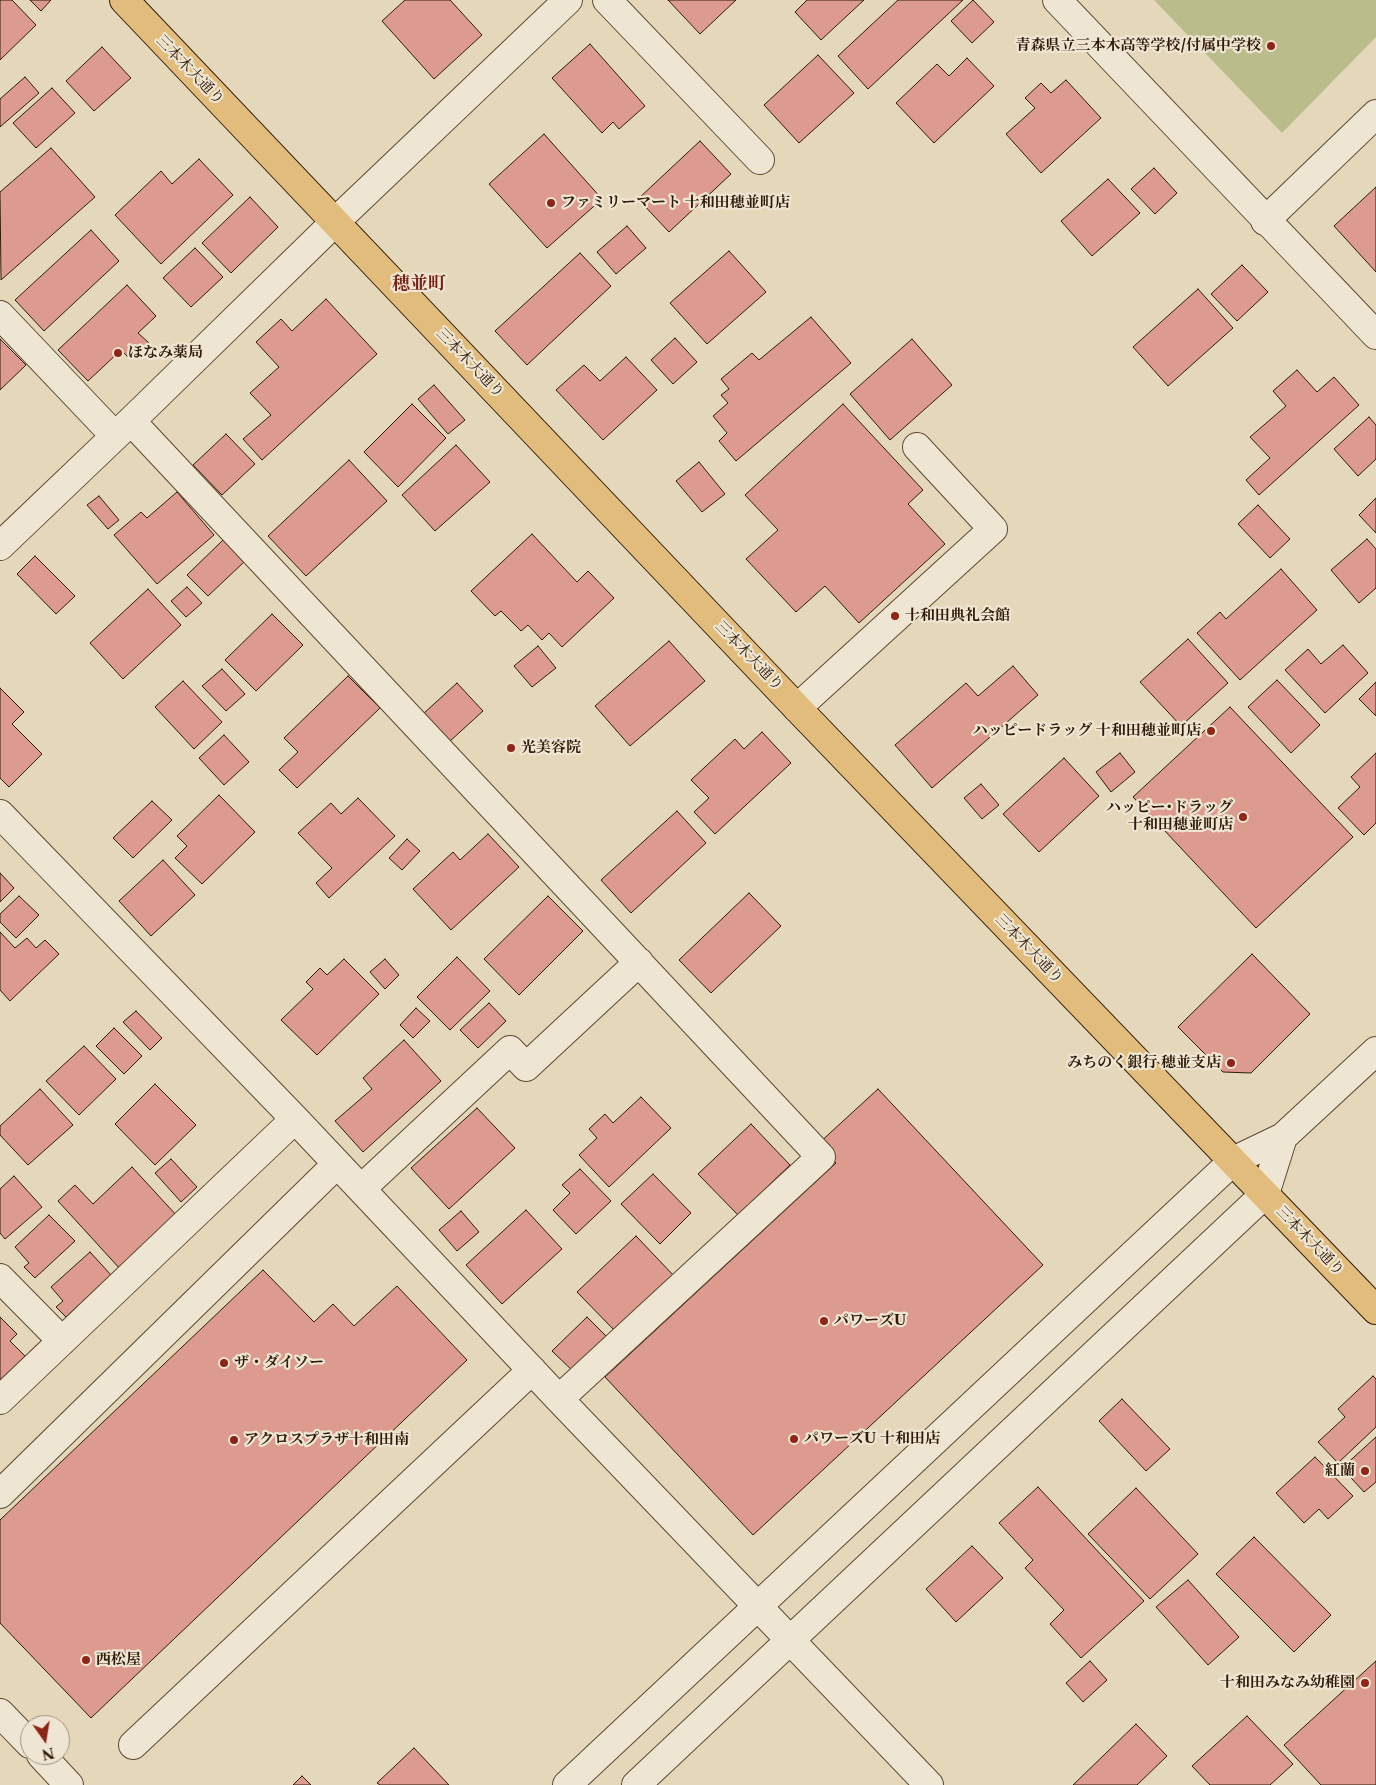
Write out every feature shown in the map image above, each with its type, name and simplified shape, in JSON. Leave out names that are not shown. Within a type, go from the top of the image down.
[{"type":"main road","name":"三本木大通り","points":[[124,0],[798,708],[1376,1310]]},
{"type":"street","points":[[0,546],[568,0]]},
{"type":"street","points":[[607,0],[760,160]]},
{"type":"street","points":[[1057,0],[1376,335]]},
{"type":"street","points":[[1266,221],[1376,114]]},
{"type":"street","points":[[0,315],[123,429],[639,962],[821,1157],[559,1399]]},
{"type":"street","points":[[798,708],[993,529],[918,448]]},
{"type":"street","points":[[0,814],[295,1119],[756,1606],[929,1785]]},
{"type":"street","points":[[361,1189],[510,1050],[526,1067],[639,962]]},
{"type":"street","points":[[567,1785],[1233,1161],[1283,1137],[1376,1051]]},
{"type":"street","points":[[0,1400],[295,1119]]},
{"type":"street","points":[[636,1785],[1265,1194],[1283,1137]]},
{"type":"street","points":[[0,1494],[337,1164]]},
{"type":"street","points":[[0,1278],[62,1341]]},
{"type":"street","points":[[133,1745],[532,1370]]},
{"type":"street","points":[[0,1713],[20,1734]]},
{"type":"street","points":[[50,1765],[69,1785]]},
{"type":"green space","name":"青森県立三本木高等学校/付属中学校","points":[[1154,0],[1376,0],[1376,37],[1282,133]]},
{"type":"building","points":[[0,0],[12,0],[36,25],[0,60]]},
{"type":"building","points":[[30,0],[51,0],[41,11]]},
{"type":"building","points":[[405,0],[450,0],[482,35],[434,79],[382,21]]},
{"type":"building","points":[[668,0],[736,0],[700,34]]},
{"type":"building","points":[[807,0],[864,0],[821,40],[795,12]]},
{"type":"building","points":[[898,0],[963,0],[868,89],[838,56]]},
{"type":"building","points":[[973,0],[994,22],[972,43],[951,21]]},
{"type":"building","points":[[590,44],[645,106],[619,129],[613,122],[602,133],[552,78]]},
{"type":"building","points":[[102,47],[131,78],[94,111],[66,81]]},
{"type":"building","points":[[818,55],[854,93],[799,143],[764,105]]},
{"type":"building","points":[[967,58],[994,86],[934,143],[896,103],[937,64],[949,76]]},
{"type":"building","points":[[25,77],[39,93],[0,127],[0,99]]},
{"type":"building","points":[[1066,80],[1101,118],[1041,173],[1006,134],[1035,108],[1025,98],[1041,83],[1051,93]]},
{"type":"building","points":[[52,88],[75,113],[36,148],[13,123]]},
{"type":"building","points":[[544,134],[602,199],[547,248],[489,184]]},
{"type":"building","points":[[700,141],[731,174],[669,232],[638,199]]},
{"type":"building","points":[[51,148],[95,197],[1,280],[0,192]]},
{"type":"building","points":[[199,159],[233,195],[161,264],[115,215],[161,171],[172,184]]},
{"type":"building","points":[[1154,168],[1177,193],[1155,214],[1131,189]]},
{"type":"building","points":[[1108,179],[1140,213],[1092,256],[1061,221]]},
{"type":"building","points":[[1376,187],[1376,272],[1334,226]]},
{"type":"building","points":[[250,197],[278,227],[231,273],[202,243]]},
{"type":"building","points":[[627,226],[646,248],[616,274],[597,252]]},
{"type":"building","points":[[91,230],[119,261],[44,331],[15,300]]},
{"type":"building","points":[[195,248],[223,277],[191,307],[163,278]]},
{"type":"building","points":[[729,251],[766,292],[707,344],[670,303]]},
{"type":"building","points":[[580,253],[611,286],[527,365],[495,331]]},
{"type":"building","points":[[1242,265],[1268,292],[1237,321],[1211,294]]},
{"type":"building","points":[[127,285],[156,316],[138,333],[149,343],[131,360],[121,350],[88,381],[58,350]]},
{"type":"building","points":[[1198,289],[1233,328],[1168,386],[1133,347]]},
{"type":"building","points":[[326,299],[377,354],[262,460],[243,439],[271,415],[250,393],[279,367],[256,342],[281,319],[292,331]]},
{"type":"building","points":[[811,317],[851,363],[736,461],[719,441],[727,433],[713,416],[728,403],[721,395],[729,389],[721,379],[752,353],[759,360]]},
{"type":"building","points":[[675,338],[697,362],[673,384],[651,360]]},
{"type":"building","points":[[0,339],[26,365],[0,390]]},
{"type":"building","points":[[912,339],[952,385],[890,440],[850,394]]},
{"type":"building","points":[[626,357],[657,390],[603,440],[556,390],[584,365],[600,381]]},
{"type":"building","points":[[1297,370],[1317,392],[1334,377],[1359,405],[1259,495],[1246,480],[1270,458],[1250,437],[1286,406],[1273,391]]},
{"type":"building","points":[[434,385],[465,420],[448,434],[418,399]]},
{"type":"building","points":[[412,404],[446,438],[398,487],[364,452]]},
{"type":"building","points":[[843,404],[923,490],[908,504],[945,544],[859,623],[825,586],[796,612],[746,559],[778,530],[745,495]]},
{"type":"building","points":[[1369,417],[1376,425],[1376,459],[1358,476],[1334,449]]},
{"type":"building","points":[[226,434],[255,464],[222,495],[193,465]]},
{"type":"building","points":[[456,445],[490,482],[435,531],[402,495]]},
{"type":"building","points":[[349,460],[387,501],[306,576],[268,536]]},
{"type":"building","points":[[699,462],[725,494],[702,512],[676,481]]},
{"type":"building","points":[[177,492],[214,535],[157,584],[114,535],[141,512],[147,518]]},
{"type":"building","points":[[99,496],[119,520],[108,529],[87,505]]},
{"type":"building","points":[[1376,498],[1376,533],[1359,515]]},
{"type":"building","points":[[1258,505],[1290,539],[1270,558],[1238,524]]},
{"type":"building","points":[[532,534],[577,582],[588,571],[614,598],[562,647],[549,633],[542,640],[528,625],[521,631],[501,611],[495,616],[471,591]]},
{"type":"building","points":[[1367,539],[1376,549],[1376,588],[1359,603],[1331,570]]},
{"type":"building","points":[[223,540],[244,562],[208,596],[187,575]]},
{"type":"building","points":[[35,556],[75,596],[56,614],[17,574]]},
{"type":"building","points":[[1281,569],[1317,610],[1240,680],[1197,633],[1220,612],[1226,619]]},
{"type":"building","points":[[187,587],[202,603],[186,617],[171,601]]},
{"type":"building","points":[[148,589],[181,625],[123,679],[90,643]]},
{"type":"building","points":[[272,614],[303,645],[256,691],[225,660]]},
{"type":"building","points":[[1188,639],[1228,683],[1181,726],[1140,682]]},
{"type":"building","points":[[669,641],[705,681],[630,746],[595,706]]},
{"type":"building","points":[[1343,645],[1368,673],[1325,713],[1285,670],[1308,649],[1321,664]]},
{"type":"building","points":[[538,646],[556,668],[532,687],[514,666]]},
{"type":"building","points":[[1013,666],[1038,695],[932,788],[895,745],[966,683],[978,696]]},
{"type":"building","points":[[222,669],[245,694],[226,711],[202,686]]},
{"type":"building","points":[[348,676],[380,708],[297,788],[279,770],[298,752],[284,738]]},
{"type":"building","points":[[1277,680],[1320,725],[1291,753],[1248,707]]},
{"type":"building","points":[[183,681],[222,722],[194,749],[155,707]]},
{"type":"building","points":[[1376,682],[1376,716],[1359,699]]},
{"type":"building","points":[[457,683],[483,711],[449,742],[423,714]]},
{"type":"building","points":[[0,688],[24,712],[12,724],[42,754],[9,787],[0,778]]},
{"type":"building","name":"ハッピー･ドラッグ 十和田穂並町店","points":[[1230,707],[1353,837],[1256,928],[1133,797]]},
{"type":"building","points":[[762,732],[791,763],[715,834],[694,812],[709,798],[691,780],[735,739],[744,749]]},
{"type":"building","points":[[224,735],[249,762],[224,785],[199,758]]},
{"type":"building","points":[[1120,753],[1135,772],[1111,792],[1096,772]]},
{"type":"building","points":[[1376,753],[1376,823],[1364,835],[1338,808],[1360,787],[1351,777]]},
{"type":"building","points":[[1064,758],[1099,796],[1039,852],[1003,814]]},
{"type":"building","points":[[981,784],[999,805],[982,819],[964,798]]},
{"type":"building","points":[[219,795],[255,832],[202,884],[175,858],[187,846],[177,836]]},
{"type":"building","points":[[358,798],[395,836],[329,898],[316,883],[332,868],[298,833],[331,803],[341,814]]},
{"type":"building","points":[[152,801],[172,820],[133,858],[113,838]]},
{"type":"building","points":[[677,811],[706,843],[631,913],[601,880]]},
{"type":"building","points":[[488,834],[519,867],[451,930],[413,889],[453,852],[460,860]]},
{"type":"building","points":[[407,839],[420,851],[402,870],[389,858]]},
{"type":"building","points":[[163,860],[195,895],[151,936],[119,901]]},
{"type":"building","points":[[0,873],[14,888],[0,902]]},
{"type":"building","points":[[749,893],[781,926],[711,993],[679,960]]},
{"type":"building","points":[[19,896],[39,915],[16,938],[0,922],[0,914]]},
{"type":"building","points":[[548,896],[583,931],[519,995],[484,959]]},
{"type":"building","points":[[0,932],[15,948],[27,938],[36,948],[45,940],[59,954],[10,1001],[0,990]]},
{"type":"building","points":[[1252,954],[1310,1014],[1251,1073],[1223,1072],[1178,1027]]},
{"type":"building","points":[[457,957],[490,991],[450,1030],[417,997]]},
{"type":"building","points":[[344,959],[379,994],[317,1055],[281,1020],[313,989],[306,982],[320,968],[327,975]]},
{"type":"building","points":[[385,959],[399,975],[385,989],[370,972]]},
{"type":"building","points":[[489,1003],[506,1021],[478,1048],[460,1030]]},
{"type":"building","points":[[416,1008],[430,1021],[413,1038],[400,1025]]},
{"type":"building","points":[[136,1011],[162,1038],[150,1050],[123,1022]]},
{"type":"building","points":[[114,1028],[142,1056],[124,1074],[96,1046]]},
{"type":"building","points":[[404,1040],[441,1081],[363,1152],[335,1121],[372,1089],[363,1078]]},
{"type":"building","points":[[84,1046],[116,1079],[79,1115],[46,1081]]},
{"type":"building","points":[[155,1084],[196,1125],[155,1165],[115,1124]]},
{"type":"building","points":[[40,1089],[73,1125],[28,1165],[0,1135],[0,1126]]},
{"type":"building","name":"パワーズU","points":[[878,1089],[1043,1265],[753,1535],[605,1377],[836,1163],[818,1144]]},
{"type":"building","points":[[641,1097],[671,1128],[609,1187],[579,1155],[597,1138],[589,1129],[605,1114],[613,1123]]},
{"type":"building","points":[[477,1108],[515,1148],[449,1209],[411,1168]]},
{"type":"building","points":[[751,1124],[790,1165],[738,1215],[698,1174]]},
{"type":"building","points":[[171,1159],[197,1187],[181,1202],[155,1173]]},
{"type":"building","points":[[132,1167],[178,1217],[121,1270],[58,1201],[75,1185],[93,1204]]},
{"type":"building","points":[[580,1169],[611,1201],[576,1234],[553,1210],[570,1193],[562,1185]]},
{"type":"building","points":[[653,1174],[691,1213],[660,1244],[621,1204]]},
{"type":"building","points":[[14,1176],[42,1207],[5,1239],[0,1233],[0,1189]]},
{"type":"building","points":[[526,1210],[562,1249],[502,1304],[466,1265]]},
{"type":"building","points":[[461,1211],[479,1232],[457,1251],[439,1230]]},
{"type":"building","points":[[49,1215],[75,1241],[35,1278],[24,1267],[29,1263],[15,1247]]},
{"type":"building","points":[[636,1236],[675,1277],[617,1333],[577,1292]]},
{"type":"building","points":[[90,1252],[111,1275],[66,1317],[56,1307],[63,1301],[51,1287]]},
{"type":"building","name":"アクロスプラザ十和田南","points":[[263,1270],[314,1322],[333,1304],[354,1326],[397,1286],[467,1360],[91,1718],[0,1623],[0,1520]]},
{"type":"building","points":[[0,1317],[17,1334],[10,1341],[26,1357],[0,1383]]},
{"type":"building","points":[[587,1317],[611,1341],[577,1375],[552,1351]]},
{"type":"building","points":[[1373,1376],[1376,1379],[1376,1427],[1338,1463],[1318,1442],[1345,1417],[1338,1409]]},
{"type":"building","points":[[1122,1399],[1170,1449],[1146,1471],[1099,1421]]},
{"type":"building","points":[[1376,1437],[1376,1482],[1364,1492],[1342,1468]]},
{"type":"building","points":[[1315,1457],[1353,1496],[1328,1519],[1319,1509],[1304,1523],[1276,1493]]},
{"type":"building","points":[[1038,1487],[1144,1601],[1081,1658],[1050,1624],[1064,1610],[1025,1568],[1033,1560],[999,1523]]},
{"type":"building","points":[[1136,1488],[1198,1554],[1150,1599],[1088,1534]]},
{"type":"building","points":[[1254,1537],[1331,1615],[1294,1652],[1216,1574]]},
{"type":"building","points":[[972,1546],[1003,1578],[956,1622],[926,1589]]},
{"type":"building","points":[[1188,1580],[1239,1637],[1208,1665],[1156,1607]]},
{"type":"building","points":[[1090,1661],[1107,1680],[1083,1702],[1066,1683]]},
{"type":"building","points":[[1376,1661],[1376,1785],[1321,1785],[1284,1745]]},
{"type":"building","points":[[1247,1716],[1293,1764],[1270,1785],[1210,1785],[1192,1766]]},
{"type":"building","points":[[1136,1724],[1167,1756],[1137,1785],[1073,1785]]},
{"type":"building","points":[[414,1748],[449,1785],[380,1785],[377,1783]]},
{"type":"building","points":[[302,1776],[311,1785],[293,1785]]},
{"type":"place","name":"青森県立三本木高等学校/付属中学校","points":[[1271,46]]},
{"type":"place","name":"ファミリーマート 十和田穂並町店","points":[[551,203]]},
{"type":"place","name":"ほなみ薬局","points":[[118,353]]},
{"type":"place","name":"十和田典礼会館","points":[[895,616]]},
{"type":"place","name":"ハッピードラッグ 十和田穂並町店","points":[[1211,731]]},
{"type":"place","name":"光美容院","points":[[511,748]]},
{"type":"place","name":"ハッピー･ドラッグ 十和田穂並町店","points":[[1243,817]]},
{"type":"place","name":"みちのく銀行 穂並支店","points":[[1231,1063]]},
{"type":"place","name":"パワーズU","points":[[824,1321]]},
{"type":"place","name":"ザ・ダイソー","points":[[224,1363]]},
{"type":"place","name":"パワーズU 十和田店","points":[[794,1439]]},
{"type":"place","name":"アクロスプラザ十和田南","points":[[234,1440]]},
{"type":"place","name":"紅蘭","points":[[1365,1471]]},
{"type":"place","name":"西松屋","points":[[86,1660]]},
{"type":"place","name":"十和田みなみ幼稚園","points":[[1365,1683]]},
{"type":"district","name":"穂並町","points":[[419,284]]}]
